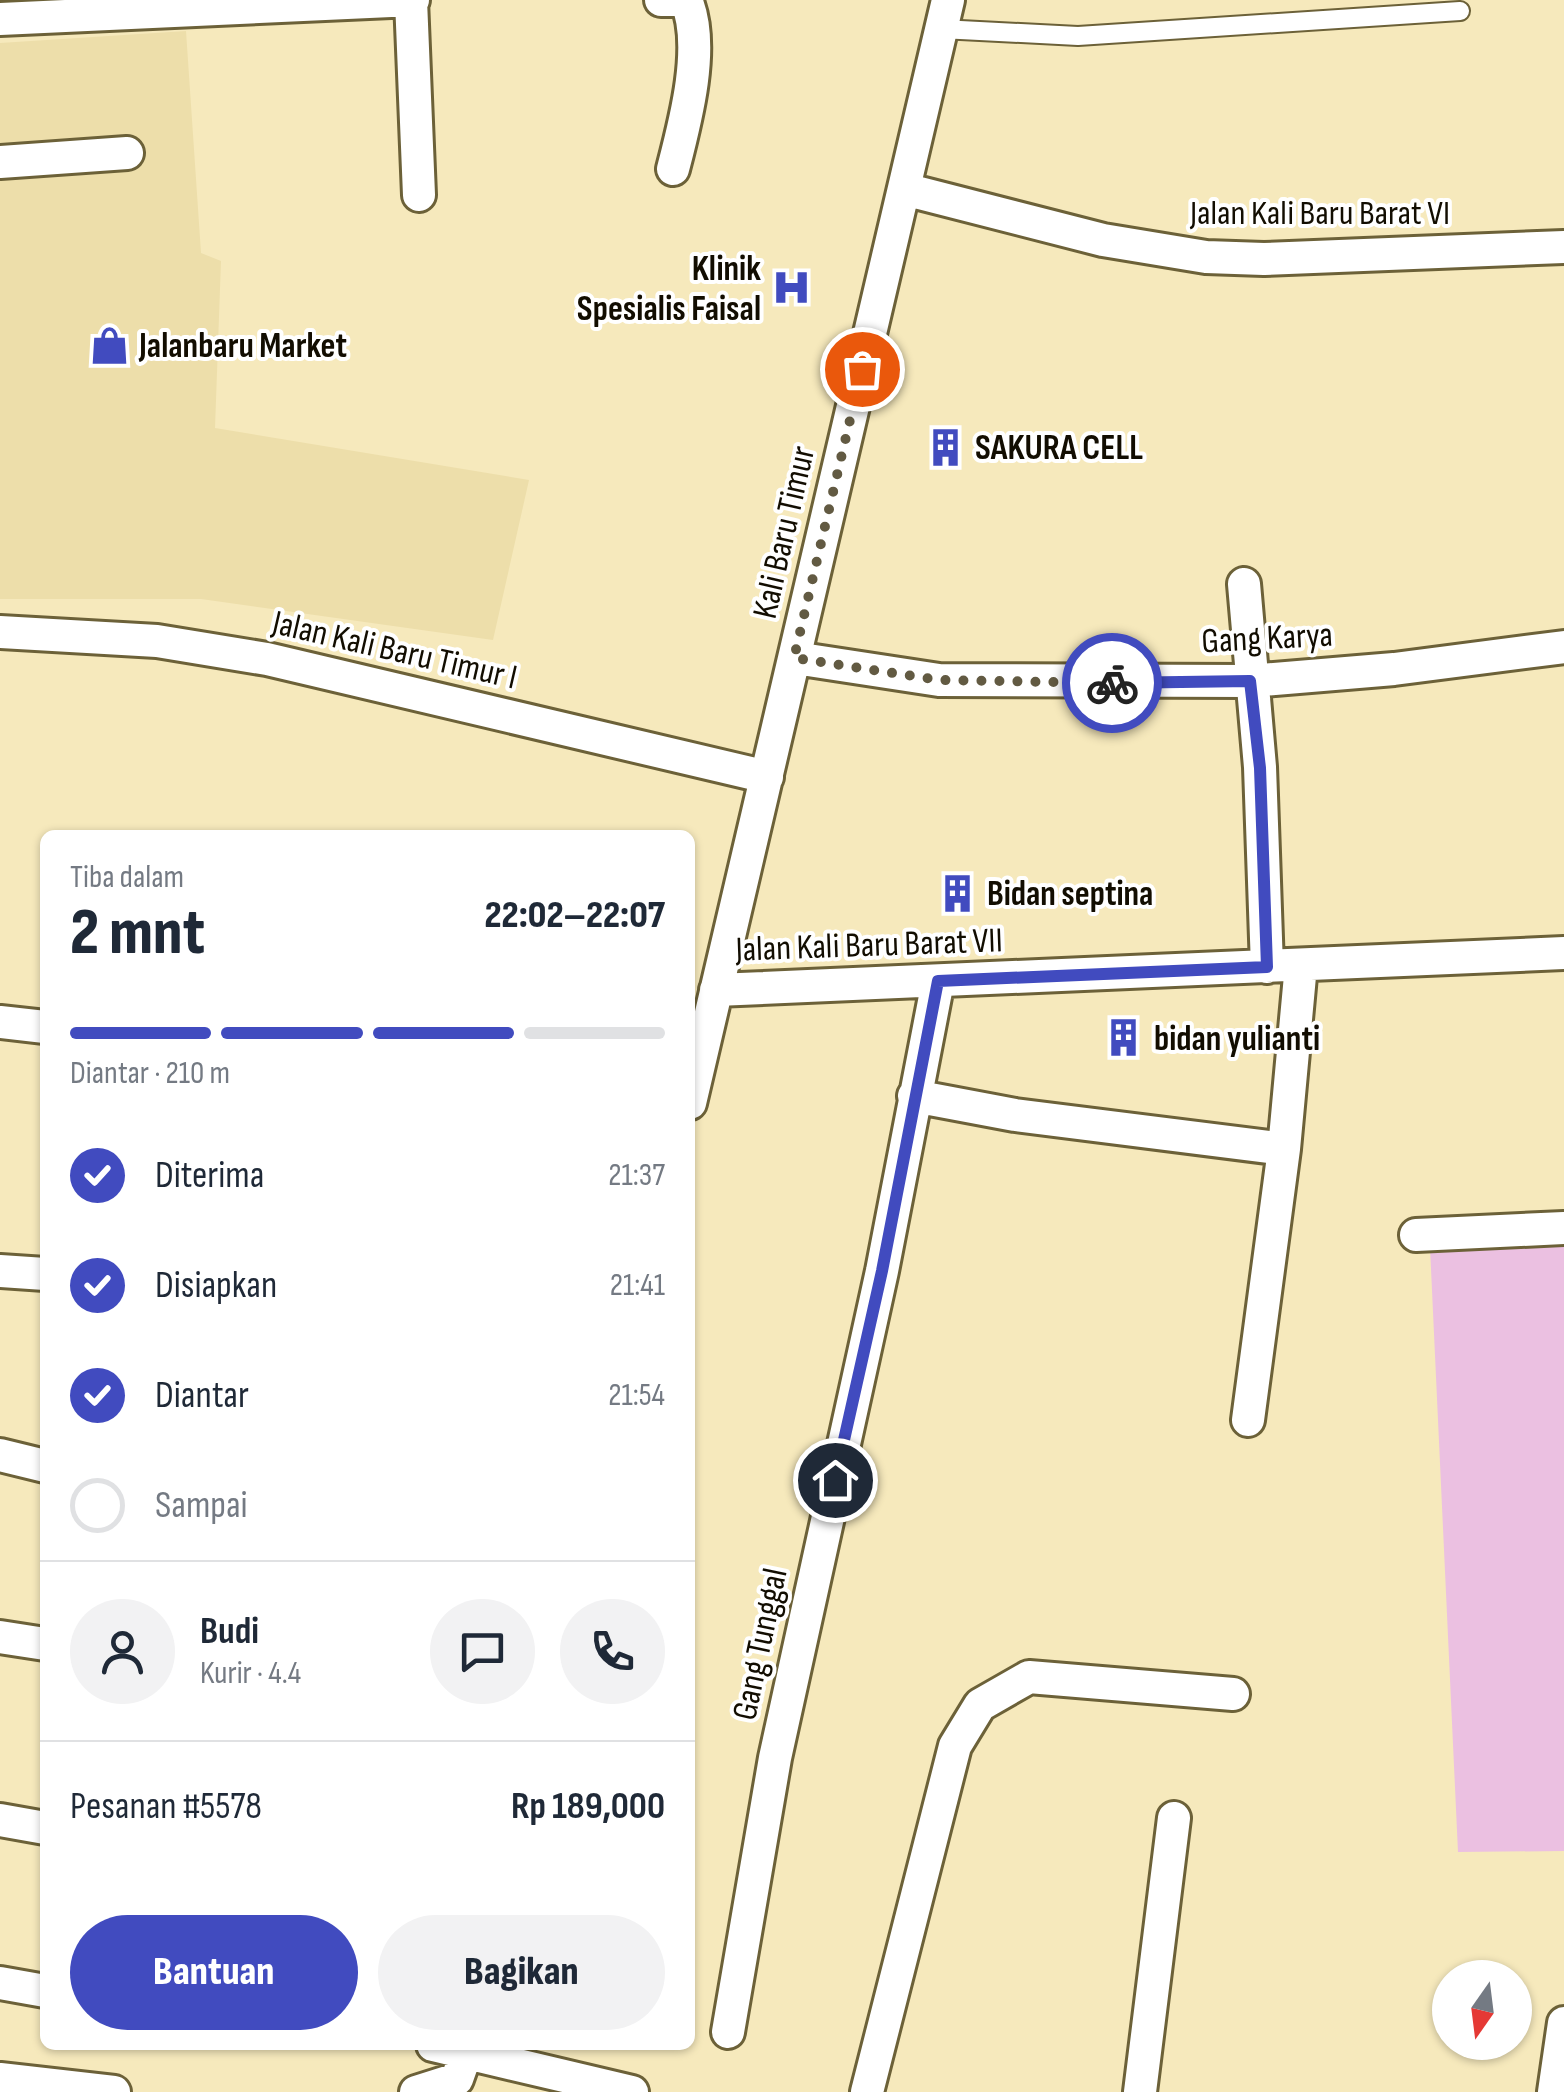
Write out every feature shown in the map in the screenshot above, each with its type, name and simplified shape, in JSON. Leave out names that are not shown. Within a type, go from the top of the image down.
[{"type":"street","points":[[0,19],[412,0],[419,196]]},
{"type":"street","points":[[661,0],[686,0],[695,19],[688,114],[673,169]]},
{"type":"street","name":"Kali Baru Timur","points":[[767,777],[945,15]]},
{"type":"street","points":[[0,162],[127,153]]},
{"type":"street","name":"Jalan Kali Baru Barat VI","points":[[904,189],[1103,240],[1206,257],[1264,259],[1564,247]]},
{"type":"street","points":[[1244,584],[1260,768],[1267,967]]},
{"type":"street","name":"Jalan Kali Baru Timur I","points":[[0,632],[157,640],[267,659],[767,777]]},
{"type":"street","name":"Gang Karya","points":[[794,658],[958,681],[1250,681],[1394,669],[1564,647]]},
{"type":"street","name":"Jalan Kali Baru Barat VII","points":[[695,1081],[767,777]]},
{"type":"street","name":"Jalan Kali Baru Barat VII","points":[[716,990],[1564,953]]},
{"type":"street","points":[[1248,1420],[1284,1149],[1300,965]]},
{"type":"street","name":"Gang Tunggal","points":[[728,2032],[775,1758],[882,1271],[938,981]]},
{"type":"street","points":[[0,1022],[40,1026]]},
{"type":"street","points":[[914,1096],[1014,1115],[1284,1149]]},
{"type":"street","points":[[1416,1235],[1564,1228]]},
{"type":"street","points":[[0,1270],[40,1274]]},
{"type":"street","points":[[0,1455],[40,1465]]},
{"type":"street","points":[[0,1637],[40,1643]]},
{"type":"street","points":[[867,2092],[955,1746],[980,1705],[1029,1677],[1233,1694]]},
{"type":"street","points":[[1140,2092],[1174,1818]]},
{"type":"street","points":[[0,1820],[40,1827]]},
{"type":"street","points":[[0,1983],[40,1990]]},
{"type":"street","points":[[1554,2092],[1564,2024]]},
{"type":"street","points":[[440,2050],[463,2067]]},
{"type":"street","points":[[416,2092],[463,2067],[520,2068],[632,2092]]},
{"type":"street","points":[[0,2079],[114,2092]]},
{"type":"lane","points":[[945,15],[1078,36],[1460,11]]},
{"type":"shaded area","name":"Jalanbaru Market","points":[[186,31],[201,253],[221,261],[215,428],[529,480],[493,640],[201,599],[0,599],[0,43]]},
{"type":"shaded area","points":[[1564,1242],[1564,1851],[1458,1852],[1430,1247]]},
{"type":"way so far","points":[[862,369],[794,658],[939,680],[1112,683]]},
{"type":"place","name":"Klinik Spesialis Faisal","points":[[791,288]]},
{"type":"place","name":"Jalanbaru Market","points":[[109,345]]},
{"type":"place","name":"SAKURA CELL","points":[[945,447]]},
{"type":"place","name":"Bidan septina","points":[[957,893]]},
{"type":"place","name":"bidan yulianti","points":[[1124,1038]]},
{"type":"route","points":[[835,1480],[882,1271],[938,981],[1267,967],[1260,768],[1250,681],[1112,683]]}]
